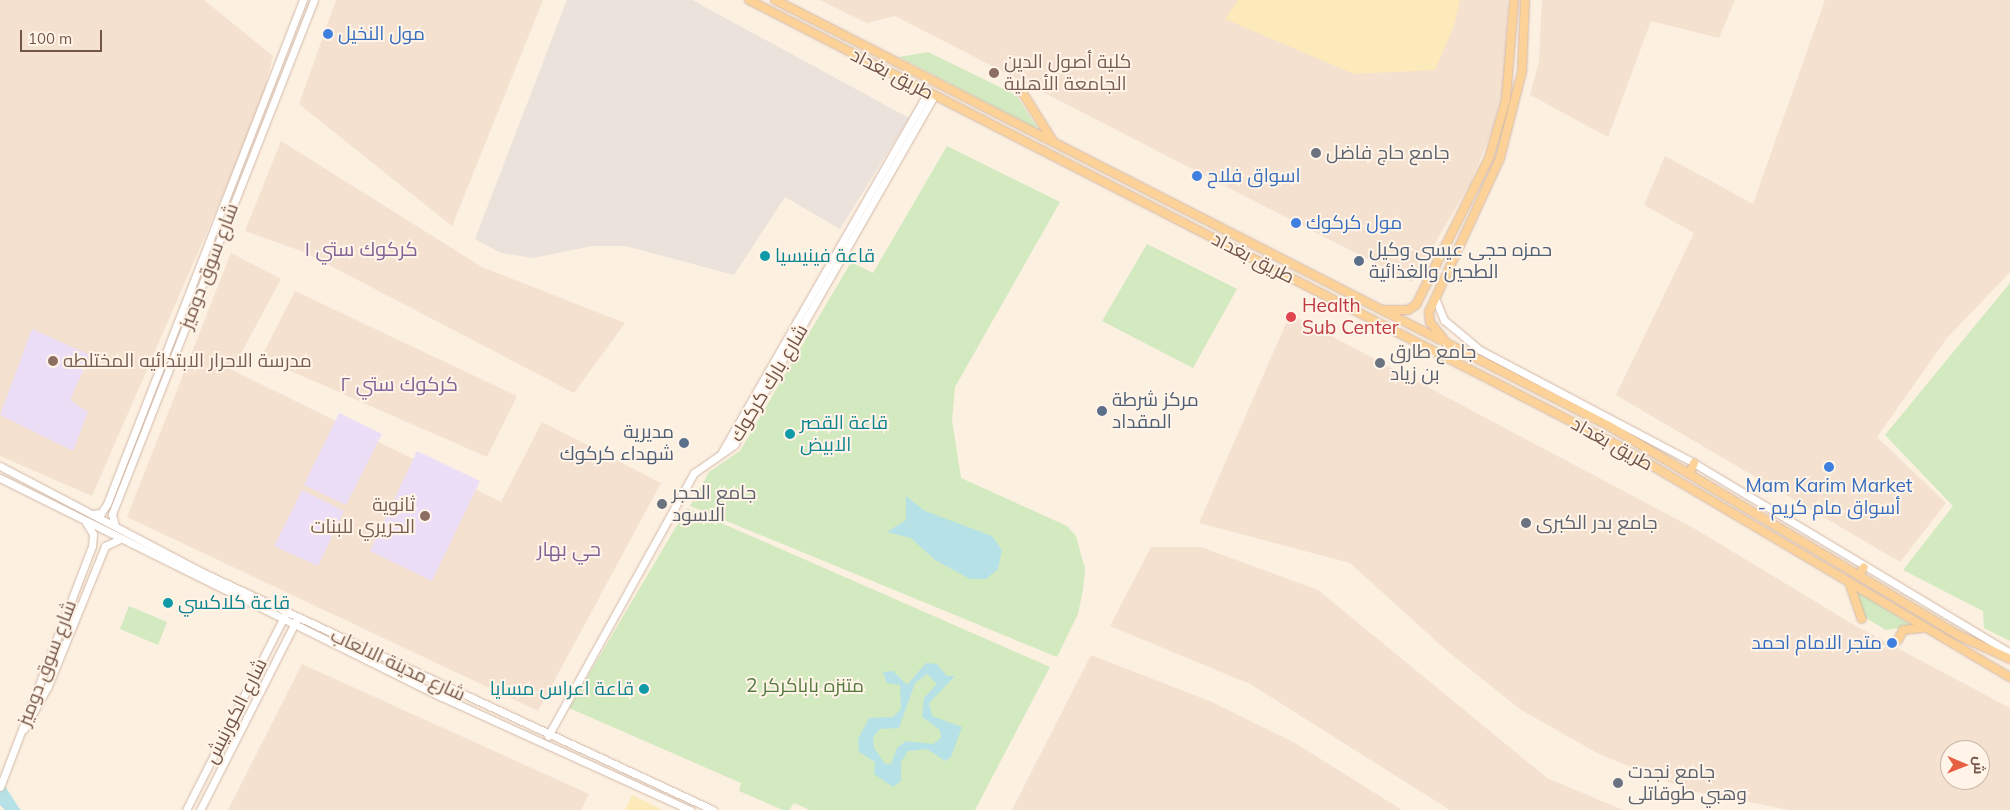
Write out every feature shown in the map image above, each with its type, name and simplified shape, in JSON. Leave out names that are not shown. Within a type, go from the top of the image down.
[{"type":"main road","name":"شارع سوق دوميز","points":[[107,504],[303,0]]},
{"type":"main road","name":"شارع سوق دوميز","points":[[119,530],[111,520],[115,507],[314,0]]},
{"type":"main road","name":"طريق بغداد","points":[[749,0],[931,95],[1103,181],[1619,446],[1849,582],[1922,628],[2010,677]]},
{"type":"main road","name":"طريق بغداد","points":[[775,0],[1609,426],[1690,472],[1859,576],[2010,660]]},
{"type":"main road","points":[[1381,310],[1412,308],[1425,286],[1498,133],[1510,70],[1514,0]]},
{"type":"main road","points":[[1450,346],[1429,317],[1435,291],[1500,158],[1522,72],[1525,0]]},
{"type":"main road","points":[[270,86],[278,89]]},
{"type":"main road","points":[[1022,92],[1054,143]]},
{"type":"main road","name":"شارع بارك كركوك","points":[[548,736],[694,473],[721,454],[931,95]]},
{"type":"main road","points":[[1103,181],[1109,171]]},
{"type":"main road","points":[[1425,286],[1435,291],[1444,320],[1480,350],[1593,406],[1694,463],[1864,567],[2010,653]]},
{"type":"main road","points":[[150,390],[160,393]]},
{"type":"main road","points":[[1609,426],[1613,417]]},
{"type":"main road","points":[[1690,472],[1694,463]]},
{"type":"main road","name":"شارع مدينة الالعاب","points":[[0,466],[119,530],[507,728],[690,810]]},
{"type":"main road","name":"شارع مدينة الالعاب","points":[[0,478],[123,540],[285,615]]},
{"type":"main road","points":[[1708,499],[1716,488]]},
{"type":"main road","points":[[87,512],[100,514],[107,504],[115,507]]},
{"type":"main road","name":"شارع سوق دوميز","points":[[21,734],[93,543],[84,521]]},
{"type":"main road","points":[[1784,529],[1789,521]]},
{"type":"main road","name":"شارع سوق دوميز","points":[[21,734],[48,686],[105,546],[112,539],[123,540]]},
{"type":"main road","points":[[1859,576],[1864,567]]},
{"type":"main road","points":[[1849,582],[1862,619]]},
{"type":"main road","points":[[1900,599],[1905,591]]},
{"type":"main road","name":"شارع الكورنيش","points":[[186,810],[285,615]]},
{"type":"main road","name":"شارع مدينة الالعاب","points":[[296,621],[714,810]]},
{"type":"main road","name":"شارع الكورنيش","points":[[200,810],[296,621]]},
{"type":"main road","points":[[1898,640],[1903,630],[1922,628]]},
{"type":"main road","points":[[507,728],[511,718]]},
{"type":"main road","points":[[0,787],[21,734]]},
{"type":"main road","points":[[220,744],[230,750]]},
{"type":"main road","points":[[666,800],[670,790]]},
{"type":"shaded area","points":[[0,0],[204,0],[273,56],[259,112],[92,496],[0,456]]},
{"type":"shaded area","points":[[336,0],[543,0],[452,226],[299,104]]},
{"type":"shaded area","points":[[567,0],[692,0],[909,118],[840,229],[785,197],[734,275],[626,246],[592,246],[533,258],[501,253],[475,239]]},
{"type":"shaded area","points":[[820,0],[1508,0],[1504,88],[1491,134],[1470,184],[1412,282],[895,16],[867,23]]},
{"type":"shaded area","points":[[1542,0],[1735,0],[1719,38],[1651,21],[1608,137],[1530,95],[1539,61]]},
{"type":"shaded area","points":[[1825,0],[2010,0],[2010,272],[1947,338],[1877,437],[1946,503],[1900,562],[1616,395],[1694,233],[1644,205],[1665,156],[1753,204]]},
{"type":"shaded area","points":[[281,141],[482,267],[625,323],[574,393],[304,252],[245,231]]},
{"type":"shaded area","points":[[231,253],[281,279],[232,370],[501,502],[542,422],[661,483],[538,711],[127,517]]},
{"type":"shaded area","points":[[295,291],[517,396],[487,457],[261,358]]},
{"type":"shaded area","points":[[1290,314],[1697,530],[1854,625],[2010,708],[2010,810],[1790,810],[1691,791],[1601,755],[1521,710],[1446,650],[1350,563],[1199,523]]},
{"type":"shaded area","points":[[32,329],[90,355],[70,400],[88,412],[73,451],[0,415]]},
{"type":"shaded area","points":[[339,413],[382,434],[346,505],[304,485]]},
{"type":"shaded area","name":"ثانوية الحريري للبنات","points":[[417,451],[480,481],[432,581],[370,551]]},
{"type":"shaded area","points":[[302,490],[344,511],[318,566],[274,546]]},
{"type":"shaded area","points":[[1151,547],[1201,547],[1318,590],[1547,778],[1623,810],[1450,810],[1250,684],[1110,626]]},
{"type":"shaded area","points":[[1091,655],[1212,702],[1295,743],[1402,810],[1012,810]]},
{"type":"shaded area","points":[[302,664],[589,794],[581,810],[228,810]]},
{"type":"green space","points":[[928,52],[1016,95],[1039,130],[899,57]]},
{"type":"green space","points":[[947,146],[1060,202],[955,387],[952,420],[961,478],[1067,526],[1076,536],[1085,569],[1083,590],[1078,614],[1057,657],[690,506],[709,472],[740,451],[851,262],[873,273]]},
{"type":"green space","points":[[1147,244],[1237,289],[1193,368],[1102,321]]},
{"type":"green space","points":[[2010,283],[2010,641],[1984,628],[1983,611],[1903,570],[1953,506],[1885,435]]},
{"type":"green space","name":"متنزه باباكركر 2","points":[[687,508],[1050,667],[975,810],[810,810],[794,803],[789,810],[783,810],[739,791],[741,783],[569,708]]},
{"type":"green space","points":[[1855,590],[1913,626],[1886,630],[1864,617]]},
{"type":"green space","points":[[129,606],[167,622],[158,645],[120,629]]},
{"type":"sand","points":[[1238,0],[1460,0],[1454,26],[1435,70],[1354,74],[1225,19]]},
{"type":"sand","points":[[632,795],[663,810],[625,810]]},
{"type":"water","points":[[906,496],[925,511],[992,536],[1002,550],[998,569],[986,579],[970,579],[935,560],[911,538],[887,532],[906,520]]},
{"type":"water","points":[[926,663],[937,664],[947,676],[955,676],[929,703],[932,716],[962,727],[951,757],[945,761],[927,749],[908,751],[901,762],[901,781],[893,787],[874,774],[875,762],[859,752],[858,739],[869,718],[893,717],[901,709],[900,685],[887,683],[883,672],[893,671],[907,685]],"holes":[[[927,674],[937,684],[924,698],[922,717],[940,730],[941,738],[933,744],[906,741],[897,748],[891,764],[885,764],[874,748],[873,737],[880,729],[899,728],[915,683]]]},
{"type":"water","points":[[0,778],[21,810],[5,810],[0,805]]},
{"type":"place","name":"مول النخيل","points":[[328,34]]},
{"type":"place","name":"كلية أصول الدين الجامعة الأهلية","points":[[994,73]]},
{"type":"place","name":"جامع حاج فاضل","points":[[1316,153]]},
{"type":"place","name":"اسواق فلاح","points":[[1197,176]]},
{"type":"place","name":"مول كركوك","points":[[1296,223]]},
{"type":"place","name":"قاعة فينيسيا","points":[[765,256]]},
{"type":"place","name":"حمزه حجي عيسى وكيل الطحين والغذائية","points":[[1359,261]]},
{"type":"place","name":"Health Sub Center","points":[[1291,317]]},
{"type":"place","name":"مدرسة الاحرار الابتدائيه المختلطه","points":[[53,361]]},
{"type":"place","name":"جامع طارق بن زياد","points":[[1380,363]]},
{"type":"place","name":"مركز شرطة المقداد","points":[[1102,411]]},
{"type":"place","name":"قاعة القصر الابيض","points":[[790,434]]},
{"type":"place","name":"مديرية شهداء كركوك","points":[[684,443]]},
{"type":"place","name":"Mam Karim Market - أسواق مام كريم","points":[[1829,467]]},
{"type":"place","name":"جامع الحجر الاسود","points":[[662,504]]},
{"type":"place","name":"ثانوية الحريري للبنات","points":[[425,516]]},
{"type":"place","name":"جامع بدر الكبرى","points":[[1526,523]]},
{"type":"place","name":"قاعة كلاكسي","points":[[168,603]]},
{"type":"place","name":"متجر الامام احمد","points":[[1892,643]]},
{"type":"place","name":"قاعة اعراس مسايا","points":[[644,689]]},
{"type":"place","name":"جامع نجدت وهبي طوقاتلى","points":[[1618,783]]},
{"type":"district","name":"كركوك ستي ١","points":[[361,248]]},
{"type":"district","name":"كركوك ستي ٢","points":[[399,383]]},
{"type":"district","name":"حي بهار","points":[[569,548]]}]
